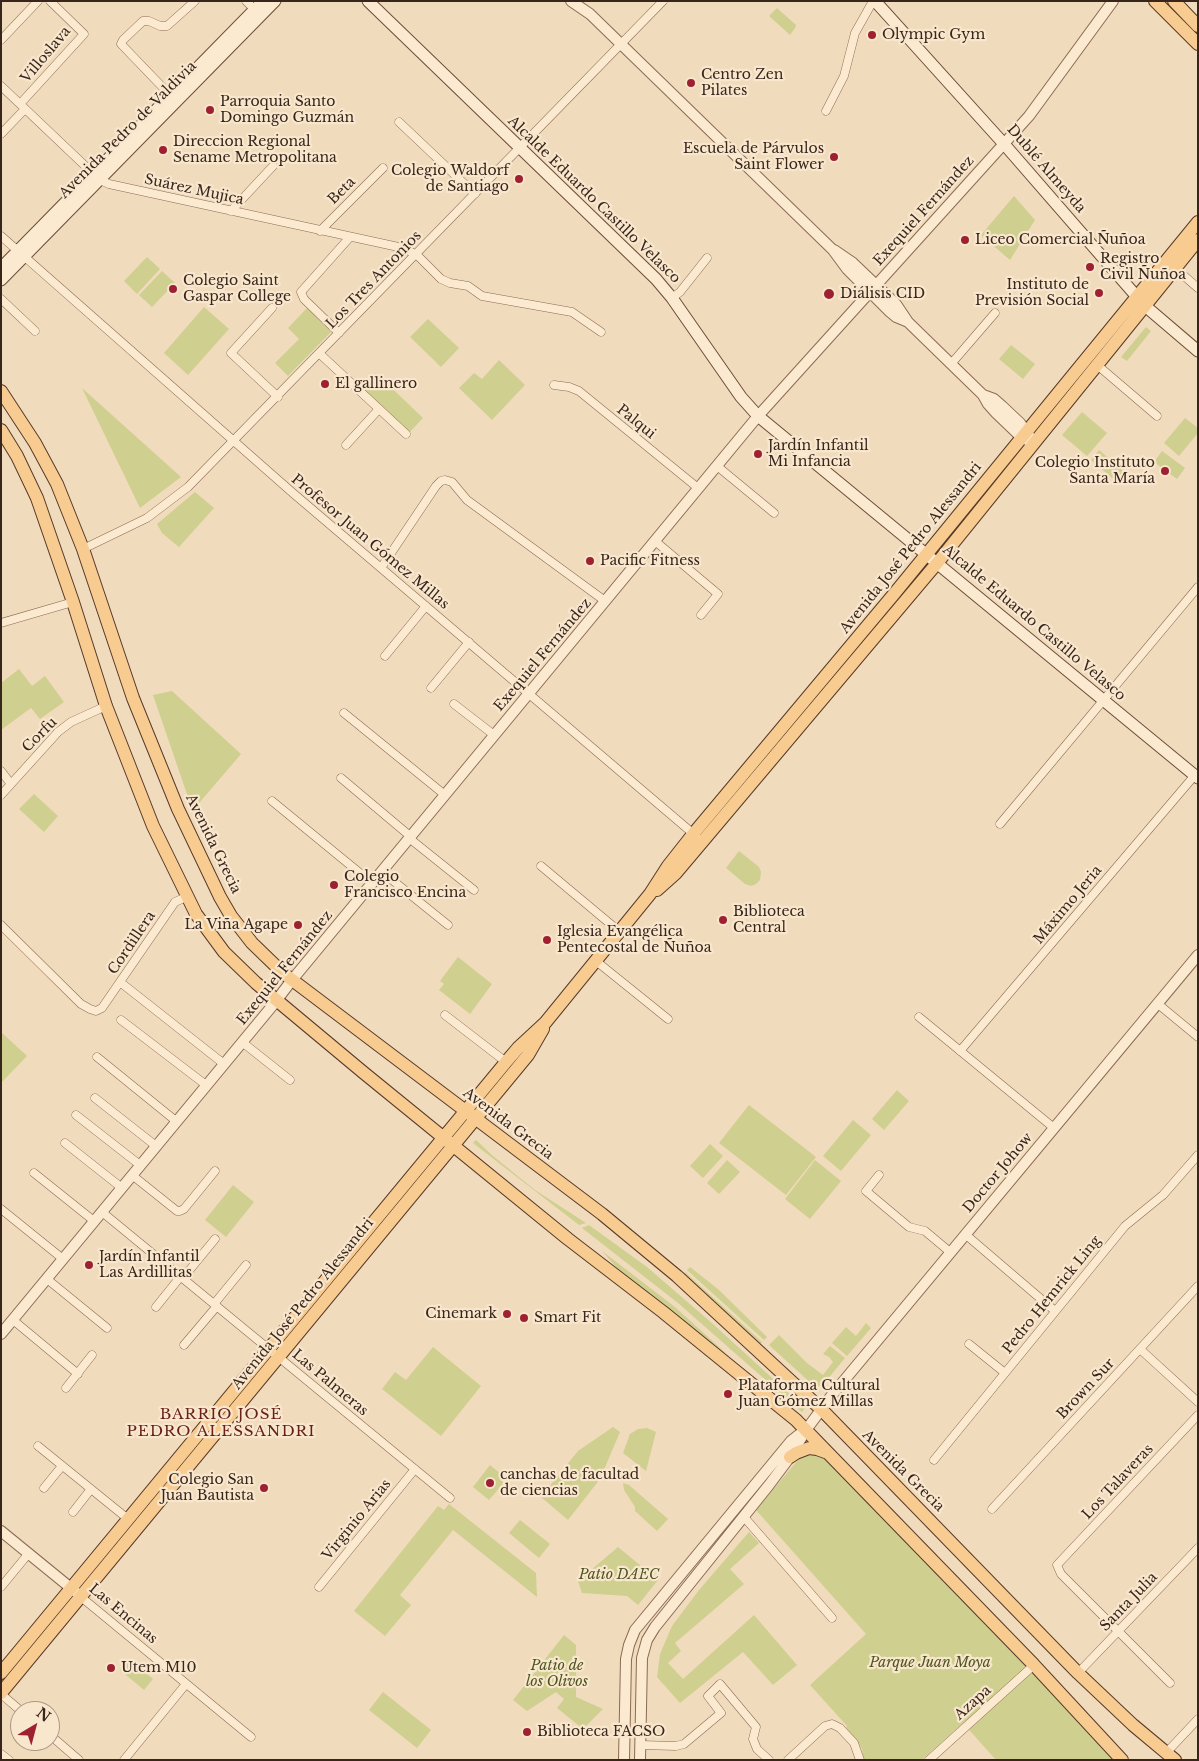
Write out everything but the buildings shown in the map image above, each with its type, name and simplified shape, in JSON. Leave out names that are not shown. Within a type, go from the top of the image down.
[{"type":"main road","name":"Avenida Pedro de Valdivia","points":[[96,176],[170,95],[256,7],[276,1]]},
{"type":"main road","name":"Alcalde Eduardo Castillo Velasco","points":[[368,1],[656,279],[672,298],[741,397],[758,416],[938,562],[1196,777]]},
{"type":"main road","name":"Dublé Almeyda","points":[[874,1],[1004,144],[1140,301],[1198,351]]},
{"type":"main road","points":[[1155,1],[1198,44]]},
{"type":"main road","points":[[1174,1],[1198,26]]},
{"type":"main road","name":"Avenida Pedro de Valdivia","points":[[1,280],[20,254],[256,7]]},
{"type":"main road","name":"Avenida José Pedro Alessandri","points":[[1,1694],[81,1597],[274,1353],[448,1142],[506,1062],[545,1023],[620,932],[650,894],[668,866],[699,838],[938,562],[1096,364],[1198,222]]},
{"type":"main road","name":"Avenida José Pedro Alessandri","points":[[699,838],[1024,434],[1140,301],[1175,268],[1198,240]]},
{"type":"main road","name":"Avenida Pedro de Valdivia","points":[[1,268],[20,254]]},
{"type":"main road","name":"Avenida Grecia","points":[[1,391],[46,463],[65,501],[133,698],[178,809],[212,882],[246,936],[292,980],[564,1184],[647,1249],[821,1410],[1078,1673],[1133,1725],[1171,1756]]},
{"type":"main road","points":[[1,430],[17,456],[34,492],[73,602],[106,706],[153,826],[186,897],[208,932],[233,962],[276,1000],[448,1142],[568,1239],[746,1378],[806,1430],[1034,1665],[1122,1760]]},
{"type":"main road","name":"Avenida José Pedro Alessandri","points":[[470,1114],[528,1055],[545,1023]]},
{"type":"main road","name":"Avenida José Pedro Alessandri","points":[[2,1671],[128,1519],[274,1353]]},
{"type":"main road","points":[[790,1458],[796,1453],[809,1448],[817,1448],[828,1453]]},
{"type":"street","points":[[1,40],[38,1]]},
{"type":"street","name":"Villoslava","points":[[1,134],[84,34],[50,1]]},
{"type":"street","points":[[170,95],[122,44],[123,40],[144,21],[167,26],[195,1]]},
{"type":"street","points":[[571,1],[590,14],[833,250],[845,256],[873,288],[896,304],[908,322],[983,395],[991,408],[1034,443]]},
{"type":"street","points":[[583,1],[590,14]]},
{"type":"street","name":"Los Tres Antonios","points":[[83,549],[137,524],[158,511],[188,487],[340,334],[663,1]]},
{"type":"street","points":[[826,111],[844,76],[855,33],[874,1]]},
{"type":"street","name":"Exequiel Fernández","points":[[1,1334],[758,416],[1039,104],[1113,1]]},
{"type":"street","name":"Suárez Mujica","points":[[1,86],[96,176],[114,186],[403,248],[416,255]]},
{"type":"street","points":[[399,122],[475,194]]},
{"type":"street","points":[[231,211],[274,166]]},
{"type":"street","name":"Beta","points":[[320,231],[383,168]]},
{"type":"street","name":"Profesor Juan Gómez Millas","points":[[1,236],[381,568],[530,692],[699,838]]},
{"type":"street","points":[[340,334],[304,299],[301,292],[350,237]]},
{"type":"street","points":[[416,255],[441,279],[450,283],[468,286],[482,296],[572,312],[601,332]]},
{"type":"street","points":[[672,298],[680,292],[707,258]]},
{"type":"street","points":[[1175,268],[1198,288]]},
{"type":"street","points":[[1,299],[35,331]]},
{"type":"street","points":[[272,308],[231,353],[278,397]]},
{"type":"street","points":[[951,364],[995,313]]},
{"type":"street","points":[[320,354],[406,434]]},
{"type":"street","points":[[1096,364],[1157,416]]},
{"type":"street","name":"Palqui","points":[[554,386],[569,387],[579,391],[698,488]]},
{"type":"street","points":[[346,445],[379,409]]},
{"type":"street","points":[[717,466],[774,513]]},
{"type":"street","points":[[381,568],[436,486],[445,480],[452,482],[467,500],[605,601]]},
{"type":"street","points":[[655,541],[718,594],[701,615]]},
{"type":"street","points":[[1000,824],[1198,587]]},
{"type":"street","points":[[1,623],[73,602]]},
{"type":"street","points":[[385,656],[426,606]]},
{"type":"street","points":[[431,688],[470,642]]},
{"type":"street","points":[[454,704],[494,735]]},
{"type":"street","name":"Corfu","points":[[1,795],[58,732],[71,722],[106,706]]},
{"type":"street","points":[[344,713],[444,795]]},
{"type":"street","points":[[1,771],[11,784]]},
{"type":"street","name":"Máximo Jeria","points":[[960,1051],[1196,777]]},
{"type":"street","points":[[341,778],[474,890]]},
{"type":"street","points":[[272,801],[372,883]]},
{"type":"street","points":[[541,866],[620,932]]},
{"type":"street","points":[[381,871],[448,925]]},
{"type":"street","name":"Cordillera","points":[[1,925],[81,1004],[90,1010],[96,1011],[102,1008],[175,902],[186,897]]},
{"type":"street","name":"Doctor Johow","points":[[806,1430],[964,1234],[1198,956]]},
{"type":"street","points":[[596,961],[668,1019]]},
{"type":"street","points":[[120,982],[224,1064]]},
{"type":"street","points":[[1158,1004],[1198,1037]]},
{"type":"street","points":[[445,1015],[506,1062]]},
{"type":"street","points":[[919,1017],[1054,1128]]},
{"type":"street","points":[[121,1020],[206,1085]]},
{"type":"street","points":[[242,1042],[290,1080]]},
{"type":"street","points":[[97,1057],[176,1121]]},
{"type":"street","points":[[95,1098],[156,1146]]},
{"type":"street","points":[[76,1115],[140,1165]]},
{"type":"street","points":[[65,1143],[122,1188]]},
{"type":"street","name":"Pedro Hemrick Ling","points":[[934,1460],[1125,1226],[1163,1195],[1198,1155]]},
{"type":"street","points":[[132,1175],[177,1211],[180,1211],[184,1209],[215,1172]]},
{"type":"street","points":[[34,1173],[94,1221]]},
{"type":"street","points":[[879,1176],[866,1191],[909,1227],[924,1231],[950,1252]]},
{"type":"street","points":[[1,1209],[63,1259]]},
{"type":"street","name":"Las Palmeras","points":[[102,1212],[450,1498]]},
{"type":"street","points":[[964,1234],[1055,1311]]},
{"type":"street","points":[[156,1307],[215,1239]]},
{"type":"street","points":[[184,1345],[246,1265]]},
{"type":"street","points":[[47,1279],[107,1328]]},
{"type":"street","name":"Brown Sur","points":[[992,1509],[1198,1286]]},
{"type":"street","points":[[12,1320],[78,1374]]},
{"type":"street","points":[[969,1344],[1005,1373]]},
{"type":"street","points":[[1140,1349],[1198,1402]]},
{"type":"street","points":[[66,1388],[92,1355]]},
{"type":"street","name":"Los Talaveras","points":[[1118,1632],[1061,1574],[1057,1565],[1198,1415]]},
{"type":"street","points":[[640,1760],[641,1670],[647,1640],[658,1622],[790,1458],[806,1430]]},
{"type":"street","points":[[624,1760],[626,1659],[631,1638],[639,1623],[791,1441],[806,1430]]},
{"type":"street","points":[[38,1446],[128,1519]]},
{"type":"street","points":[[44,1488],[62,1466]]},
{"type":"street","name":"Virginio Arias","points":[[319,1587],[415,1469]]},
{"type":"street","points":[[73,1512],[91,1489]]},
{"type":"street","points":[[735,1508],[832,1618]]},
{"type":"street","name":"Las Encinas","points":[[1,1531],[251,1737]]},
{"type":"street","name":"Santa Julia","points":[[1078,1673],[1197,1550]]},
{"type":"street","points":[[1,1587],[29,1553]]},
{"type":"street","points":[[1118,1632],[1170,1683]]},
{"type":"street","name":"Azapa","points":[[929,1760],[1034,1665]]},
{"type":"street","points":[[124,1760],[186,1684]]},
{"type":"street","points":[[624,1745],[676,1746],[684,1744],[721,1713],[708,1696],[720,1684],[756,1726],[753,1739],[757,1749],[769,1760]]},
{"type":"street","points":[[1171,1756],[1198,1719]]},
{"type":"street","points":[[788,1760],[825,1726],[832,1724],[840,1728],[854,1743],[860,1760]]},
{"type":"street","points":[[60,1744],[79,1760]]},
{"type":"street","points":[[1,1754],[9,1760]]},
{"type":"green space","points":[[777,8],[796,25],[790,35],[769,16]]},
{"type":"green space","points":[[1014,196],[1035,220],[1010,260],[981,235]]},
{"type":"green space","points":[[147,257],[160,269],[137,294],[124,281]]},
{"type":"green space","points":[[162,271],[175,283],[152,307],[139,295]]},
{"type":"green space","points":[[204,307],[229,329],[188,375],[164,353]]},
{"type":"green space","points":[[307,308],[331,332],[288,376],[275,363],[299,339],[288,328]]},
{"type":"green space","points":[[428,319],[459,348],[441,367],[410,337]]},
{"type":"green space","points":[[1146,327],[1151,331],[1127,361],[1121,357]]},
{"type":"green space","points":[[1011,345],[1035,364],[1023,379],[999,359]]},
{"type":"green space","points":[[499,360],[525,385],[492,420],[459,388],[474,373],[482,379]]},
{"type":"green space","points":[[376,373],[423,418],[409,433],[362,388]]},
{"type":"green space","points":[[82,388],[181,477],[140,508]]},
{"type":"green space","points":[[1082,412],[1107,433],[1087,456],[1062,435]]},
{"type":"green space","points":[[1185,418],[1198,428],[1198,433],[1179,456],[1164,443]]},
{"type":"green space","points":[[1099,450],[1126,473],[1118,483],[1091,460]]},
{"type":"green space","points":[[1162,451],[1185,468],[1177,479],[1154,462]]},
{"type":"green space","points":[[195,492],[214,508],[179,547],[162,533],[157,524]]},
{"type":"green space","points":[[19,669],[32,686],[45,676],[64,702],[40,719],[31,708],[1,730],[1,683]]},
{"type":"green space","points":[[172,691],[241,754],[194,809],[189,800],[153,695]]},
{"type":"green space","points":[[34,794],[58,816],[44,832],[19,809]]},
{"type":"green space","points":[[739,851],[759,867],[761,872],[760,880],[756,884],[751,886],[745,884],[726,868]]},
{"type":"green space","points":[[458,957],[492,984],[470,1014],[439,990],[444,984],[440,981]]},
{"type":"green space","points":[[1,1032],[27,1056],[1,1083]]},
{"type":"green space","points":[[897,1090],[909,1101],[884,1130],[872,1119]]},
{"type":"green space","points":[[749,1105],[816,1157],[786,1195],[719,1143]]},
{"type":"green space","points":[[853,1120],[871,1135],[841,1171],[823,1156]]},
{"type":"green space","points":[[476,1140],[535,1190],[586,1223],[579,1225],[473,1143]]},
{"type":"green space","points":[[710,1144],[723,1156],[703,1178],[690,1166]]},
{"type":"green space","points":[[727,1160],[740,1172],[719,1194],[707,1183]]},
{"type":"green space","points":[[815,1160],[841,1181],[810,1219],[785,1199]]},
{"type":"green space","points":[[233,1185],[254,1202],[226,1237],[205,1220]]},
{"type":"green space","points":[[589,1225],[647,1267],[713,1324],[805,1408],[802,1412],[678,1303],[582,1228]]},
{"type":"green space","points":[[602,1251],[675,1307],[728,1355],[664,1308],[617,1268]]},
{"type":"green space","points":[[690,1267],[718,1289],[767,1337],[764,1340],[687,1270]]},
{"type":"green space","points":[[685,1272],[762,1342],[760,1345],[683,1275]]},
{"type":"green space","points":[[866,1323],[871,1328],[847,1356],[832,1343],[846,1327],[856,1336]]},
{"type":"green space","points":[[779,1335],[807,1363],[823,1375],[833,1362],[823,1354],[830,1346],[845,1358],[822,1386],[814,1386],[769,1345]]},
{"type":"green space","points":[[433,1347],[481,1386],[441,1436],[382,1389],[395,1372],[406,1380]]},
{"type":"green space","points":[[613,1427],[620,1432],[600,1479],[568,1520],[541,1497],[578,1451]]},
{"type":"green space","points":[[647,1428],[656,1432],[646,1471],[623,1453],[630,1434],[638,1429]]},
{"type":"green space","name":"Parque Juan Moya","points":[[821,1452],[1059,1694],[1114,1760],[996,1760],[963,1723],[922,1760],[864,1760],[862,1749],[846,1728],[847,1726],[810,1685],[866,1634],[756,1510],[802,1455]]},
{"type":"green space","name":"canchas de facultad de ciencias","points":[[490,1465],[507,1479],[489,1500],[473,1487]]},
{"type":"green space","points":[[623,1483],[629,1485],[668,1519],[657,1531],[635,1511],[635,1507],[624,1490]]},
{"type":"green space","points":[[449,1504],[536,1573],[537,1597],[453,1530],[400,1595],[411,1605],[385,1636],[354,1611],[438,1506],[444,1510]]},
{"type":"green space","points":[[520,1520],[550,1544],[539,1558],[509,1533]]},
{"type":"green space","points":[[749,1532],[759,1543],[730,1569],[744,1584],[675,1643],[681,1651],[668,1663],[683,1679],[754,1615],[797,1665],[773,1685],[743,1652],[680,1703],[657,1677],[660,1654],[672,1626],[699,1590]]},
{"type":"green space","name":"Patio DAEC","points":[[618,1547],[658,1580],[638,1605],[627,1596],[582,1593],[578,1581]]},
{"type":"green space","name":"Patio de los Olivos","points":[[564,1635],[576,1645],[576,1697],[603,1709],[583,1729],[557,1708],[564,1699],[556,1692],[527,1711],[513,1700]]},
{"type":"green space","points":[[130,1659],[153,1679],[144,1690],[120,1670]]},
{"type":"green space","points":[[383,1692],[431,1730],[417,1748],[369,1710]]},
{"type":"place","name":"Olympic Gym","points":[[872,35]]},
{"type":"place","name":"Centro Zen Pilates","points":[[691,83]]},
{"type":"place","name":"Parroquia Santo Domingo Guzmán","points":[[210,110]]},
{"type":"place","name":"Direccion Regional Sename Metropolitana","points":[[163,150]]},
{"type":"place","name":"Escuela de Párvulos Saint Flower","points":[[834,157]]},
{"type":"place","name":"Colegio Waldorf de Santiago","points":[[519,179]]},
{"type":"place","name":"Liceo Comercial Ñuñoa","points":[[965,240]]},
{"type":"place","name":"Registro Civil Ñuñoa","points":[[1090,267]]},
{"type":"place","name":"Colegio Saint Gaspar College","points":[[173,289]]},
{"type":"place","name":"Instituto de Previsión Social","points":[[1099,293]]},
{"type":"place","name":"Diálisis CID","points":[[829,294]]},
{"type":"place","name":"El gallinero","points":[[325,384]]},
{"type":"place","name":"Jardín Infantil Mi Infancia","points":[[758,454]]},
{"type":"place","name":"Colegio Instituto Santa María","points":[[1165,471]]},
{"type":"place","name":"Pacific Fitness","points":[[590,561]]},
{"type":"place","name":"Colegio Francisco Encina","points":[[334,885]]},
{"type":"place","name":"Biblioteca Central","points":[[723,920]]},
{"type":"place","name":"La Viña Agape","points":[[298,925]]},
{"type":"place","name":"Iglesia Evangélica Pentecostal de Ñuñoa","points":[[547,940]]},
{"type":"place","name":"Jardín Infantil Las Ardillitas","points":[[89,1265]]},
{"type":"place","name":"Cinemark","points":[[507,1314]]},
{"type":"place","name":"Smart Fit","points":[[524,1318]]},
{"type":"place","name":"Plataforma Cultural Juan Gómez Millas","points":[[728,1394]]},
{"type":"place","name":"canchas de facultad de ciencias","points":[[490,1483]]},
{"type":"place","name":"Colegio San Juan Bautista","points":[[264,1488]]},
{"type":"place","name":"Utem M10","points":[[111,1668]]},
{"type":"place","name":"Biblioteca FACSO","points":[[527,1732]]},
{"type":"district","name":"BARRIO JOSÉ PEDRO ALESSANDRI","points":[[221,1424]]}]
